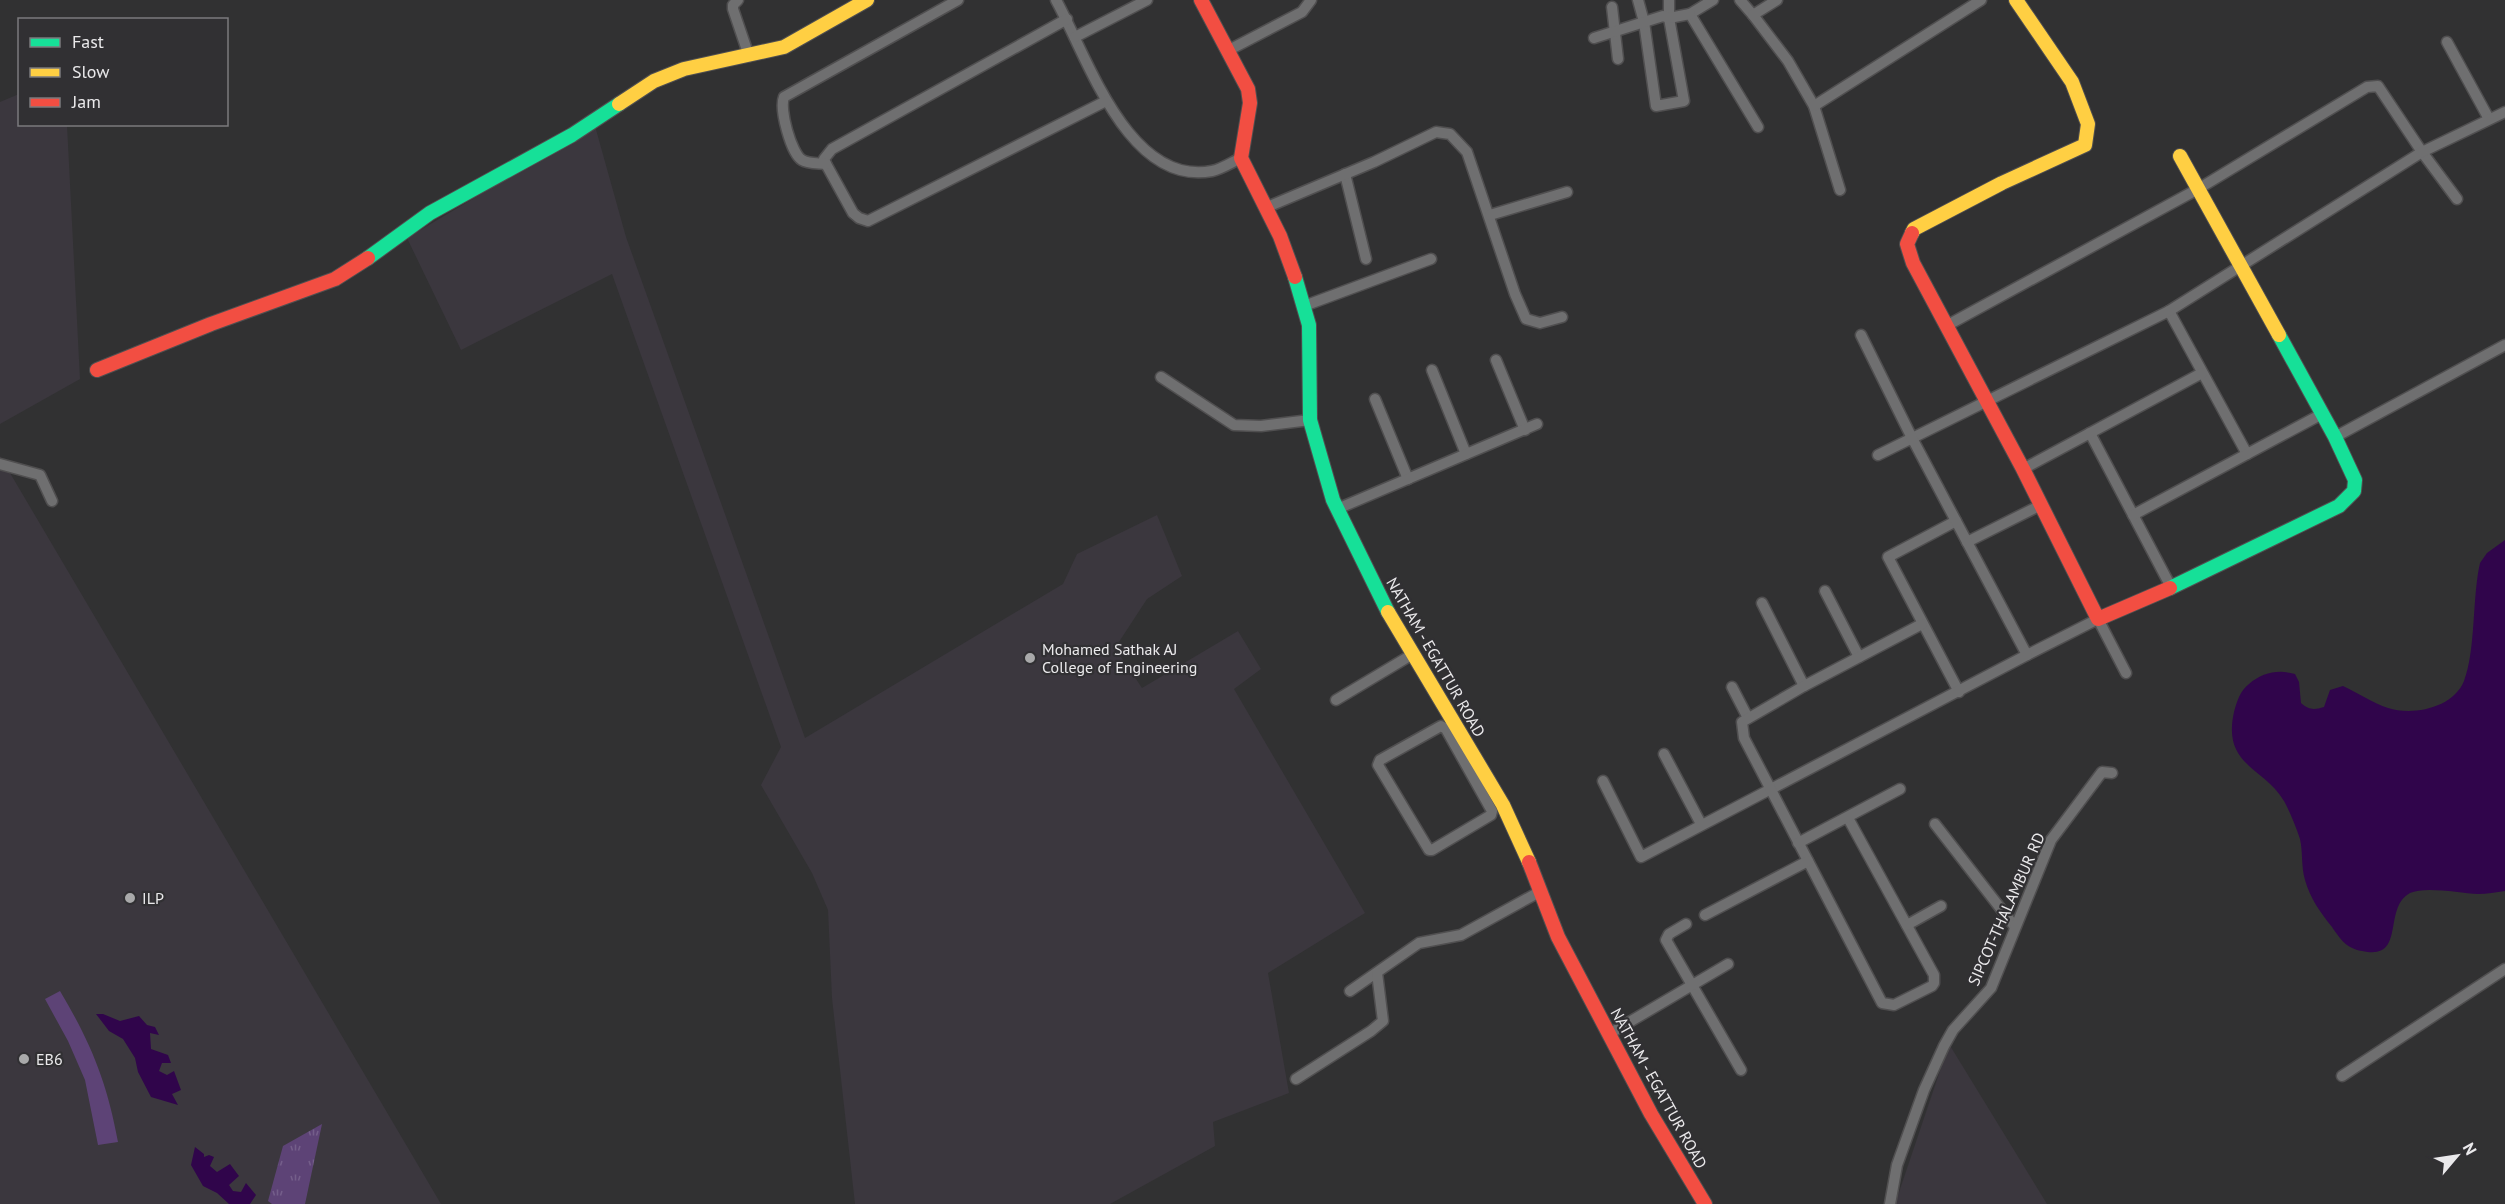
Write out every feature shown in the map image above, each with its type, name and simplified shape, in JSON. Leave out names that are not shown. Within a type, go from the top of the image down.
[{"type":"street","points":[[738,0],[733,9],[749,56]]},
{"type":"street","points":[[97,370],[210,324],[335,279],[386,247],[430,213],[572,135],[654,81],[684,69],[784,47],[867,0]]},
{"type":"street","points":[[826,164],[804,161],[796,153],[783,114],[781,104],[784,98],[958,0]]},
{"type":"street","points":[[1056,0],[1106,100],[1129,135],[1160,162],[1183,172],[1215,171],[1241,158],[1250,103],[1248,89],[1201,0]]},
{"type":"street","points":[[1075,37],[1147,0]]},
{"type":"street","points":[[1229,50],[1302,12],[1312,0]]},
{"type":"street","points":[[1638,0],[1644,22],[1656,106],[1684,101],[1669,18],[1669,0]]},
{"type":"street","points":[[1594,38],[1663,16],[1669,18],[1690,14],[1713,0]]},
{"type":"street","points":[[1740,0],[1788,61],[1814,106],[1840,190]]},
{"type":"street","points":[[1753,15],[1777,0]]},
{"type":"street","points":[[1814,106],[1981,0]]},
{"type":"street","points":[[2016,0],[2072,82],[2088,124],[2085,144],[2002,183],[1914,229],[1907,244],[1913,263],[2023,469],[2126,673]]},
{"type":"street","points":[[1612,7],[1618,59]]},
{"type":"street","points":[[1690,14],[1758,127]]},
{"type":"street","points":[[1067,20],[832,149],[824,159],[826,164],[853,213],[868,221],[1106,100]]},
{"type":"street","points":[[2447,42],[2489,119]]},
{"type":"street","points":[[1946,326],[2198,189],[2367,87],[2378,86],[2457,199]]},
{"type":"street","points":[[1878,455],[2169,311],[2422,152],[2505,112]]},
{"type":"street","points":[[1265,208],[1436,132],[1450,134],[1467,152],[1515,294],[1527,319],[1540,323],[1563,317]]},
{"type":"street","points":[[1603,781],[1641,857],[2098,619],[2171,587],[2338,506],[2355,491],[2355,480],[2335,437],[2180,156]]},
{"type":"street","name":"NATHAM - EGATTUR ROAD","points":[[1241,158],[1280,236],[1304,306],[1309,325],[1310,420],[1337,509],[1390,615],[1542,891],[1558,937],[1651,1114],[1705,1204]]},
{"type":"street","points":[[1345,174],[1366,259]]},
{"type":"street","points":[[1490,215],[1567,192]]},
{"type":"street","points":[[1304,306],[1431,259]]},
{"type":"street","points":[[2169,311],[2247,454]]},
{"type":"street","points":[[1861,335],[1912,438],[2027,655]]},
{"type":"street","points":[[2335,437],[2505,345]]},
{"type":"street","points":[[1496,360],[1525,430]]},
{"type":"street","points":[[1432,370],[1466,454]]},
{"type":"street","points":[[2023,469],[2202,373]]},
{"type":"street","points":[[1161,377],[1234,425],[1261,426],[1310,420]]},
{"type":"street","points":[[1375,399],[1408,479]]},
{"type":"street","points":[[2133,515],[2322,414]]},
{"type":"street","points":[[1337,509],[1538,424]]},
{"type":"street","points":[[2090,433],[2171,587]]},
{"type":"street","points":[[0,464],[40,475],[52,501]]},
{"type":"street","points":[[1967,542],[2041,505]]},
{"type":"street","points":[[1956,521],[1888,557],[1959,692]]},
{"type":"street","points":[[1825,591],[1860,657]]},
{"type":"street","points":[[1762,603],[1804,686]]},
{"type":"street","points":[[1848,818],[1934,975],[1934,983],[1894,1005],[1882,1003],[1744,738],[1742,722],[1804,686],[1922,624]]},
{"type":"street","points":[[1336,700],[1413,654]]},
{"type":"street","points":[[1732,687],[1748,718]]},
{"type":"street","points":[[1451,728],[1441,726],[1380,760],[1378,765],[1429,850],[1491,815],[1497,808]]},
{"type":"street","points":[[1664,754],[1701,824]]},
{"type":"street","name":"SIPCOT-THALAMBUR RD","points":[[1890,1204],[1898,1165],[1916,1112],[1940,1055],[1953,1030],[1991,988],[2051,840],[2102,772],[2112,773]]},
{"type":"street","points":[[1798,843],[1900,789]]},
{"type":"street","points":[[1935,824],[2015,927]]},
{"type":"street","points":[[1705,915],[1808,861]]},
{"type":"street","points":[[1350,991],[1419,943],[1461,935],[1542,891]]},
{"type":"street","points":[[1907,925],[1941,906]]},
{"type":"street","points":[[1686,924],[1670,934],[1666,940],[1742,1070]]},
{"type":"street","points":[[1609,1034],[1728,964]]},
{"type":"street","points":[[2342,1076],[2505,969]]},
{"type":"street","points":[[1296,1080],[1383,1021],[1377,973]]},
{"type":"shaded area","points":[[18,94],[18,126],[67,126],[80,379],[0,424],[0,102]]},
{"type":"shaded area","name":"Mohamed Sathak AJ College of Engineering","points":[[595,126],[626,237],[805,738],[1063,584],[1077,554],[1157,515],[1182,576],[1147,599],[1115,648],[1142,688],[1238,631],[1261,669],[1234,689],[1365,913],[1268,973],[1289,1093],[1213,1122],[1215,1146],[1110,1204],[855,1204],[832,998],[828,910],[812,873],[761,785],[781,747],[612,274],[461,350],[407,238]]},
{"type":"shaded area","points":[[0,456],[441,1204],[0,1204]]},
{"type":"shaded area","points":[[2505,540],[2505,891],[2478,894],[2424,890],[2410,893],[2402,900],[2397,910],[2390,941],[2385,948],[2376,952],[2356,950],[2341,940],[2307,887],[2300,839],[2284,801],[2276,790],[2239,755],[2234,744],[2232,730],[2238,700],[2243,690],[2254,680],[2270,673],[2282,672],[2295,674],[2299,682],[2301,703],[2312,709],[2324,707],[2330,690],[2343,686],[2388,708],[2398,710],[2420,710],[2442,704],[2459,690],[2468,668],[2480,563],[2487,553]]},
{"type":"shaded area","points":[[96,1014],[103,1014],[120,1021],[139,1016],[147,1025],[155,1027],[159,1035],[150,1033],[151,1049],[168,1055],[171,1063],[162,1063],[159,1071],[167,1075],[174,1071],[181,1090],[172,1094],[178,1105],[151,1097],[138,1072],[135,1058],[123,1039],[109,1031]]},
{"type":"shaded area","points":[[1949,1044],[2047,1204],[1895,1204]]},
{"type":"shaded area","points":[[195,1147],[204,1154],[204,1157],[209,1155],[214,1157],[210,1166],[217,1172],[230,1164],[239,1176],[229,1185],[233,1191],[241,1192],[246,1183],[256,1195],[250,1204],[229,1204],[217,1193],[203,1186],[191,1165]]},
{"type":"green space","points":[[60,991],[81,1028],[96,1063],[109,1100],[118,1142],[98,1145],[85,1080],[68,1041],[45,999]]},
{"type":"green space","points":[[322,1124],[305,1204],[272,1204],[268,1201],[283,1146]]},
{"type":"traffic: fast","points":[[368,258],[430,213],[572,135],[619,104]]},
{"type":"traffic: fast","points":[[1295,277],[1309,325],[1310,420],[1333,500],[1388,612]]},
{"type":"traffic: fast","points":[[2170,588],[2339,506],[2354,491],[2355,480],[2335,437],[2279,335]]},
{"type":"traffic: slow","points":[[619,104],[654,81],[684,69],[784,47],[867,0]]},
{"type":"traffic: slow","points":[[1912,233],[1914,229],[2002,183],[2085,145],[2088,124],[2072,82],[2016,0]]},
{"type":"traffic: slow","points":[[2180,156],[2279,335]]},
{"type":"traffic: slow","points":[[1388,612],[1503,805],[1529,862]]},
{"type":"traffic: jam","points":[[1201,0],[1248,89],[1250,103],[1241,158],[1280,236],[1295,277]]},
{"type":"traffic: jam","points":[[1912,233],[1907,244],[1913,263],[2023,469],[2098,619],[2170,588]]},
{"type":"traffic: jam","points":[[97,370],[211,324],[335,279],[368,258]]},
{"type":"traffic: jam","points":[[1529,862],[1558,937],[1651,1114],[1705,1204]]},
{"type":"place","name":"Mohamed Sathak AJ College of Engineering","points":[[1030,658]]},
{"type":"place","name":"ILP","points":[[130,898]]},
{"type":"place","name":"EB6","points":[[24,1059]]}]
